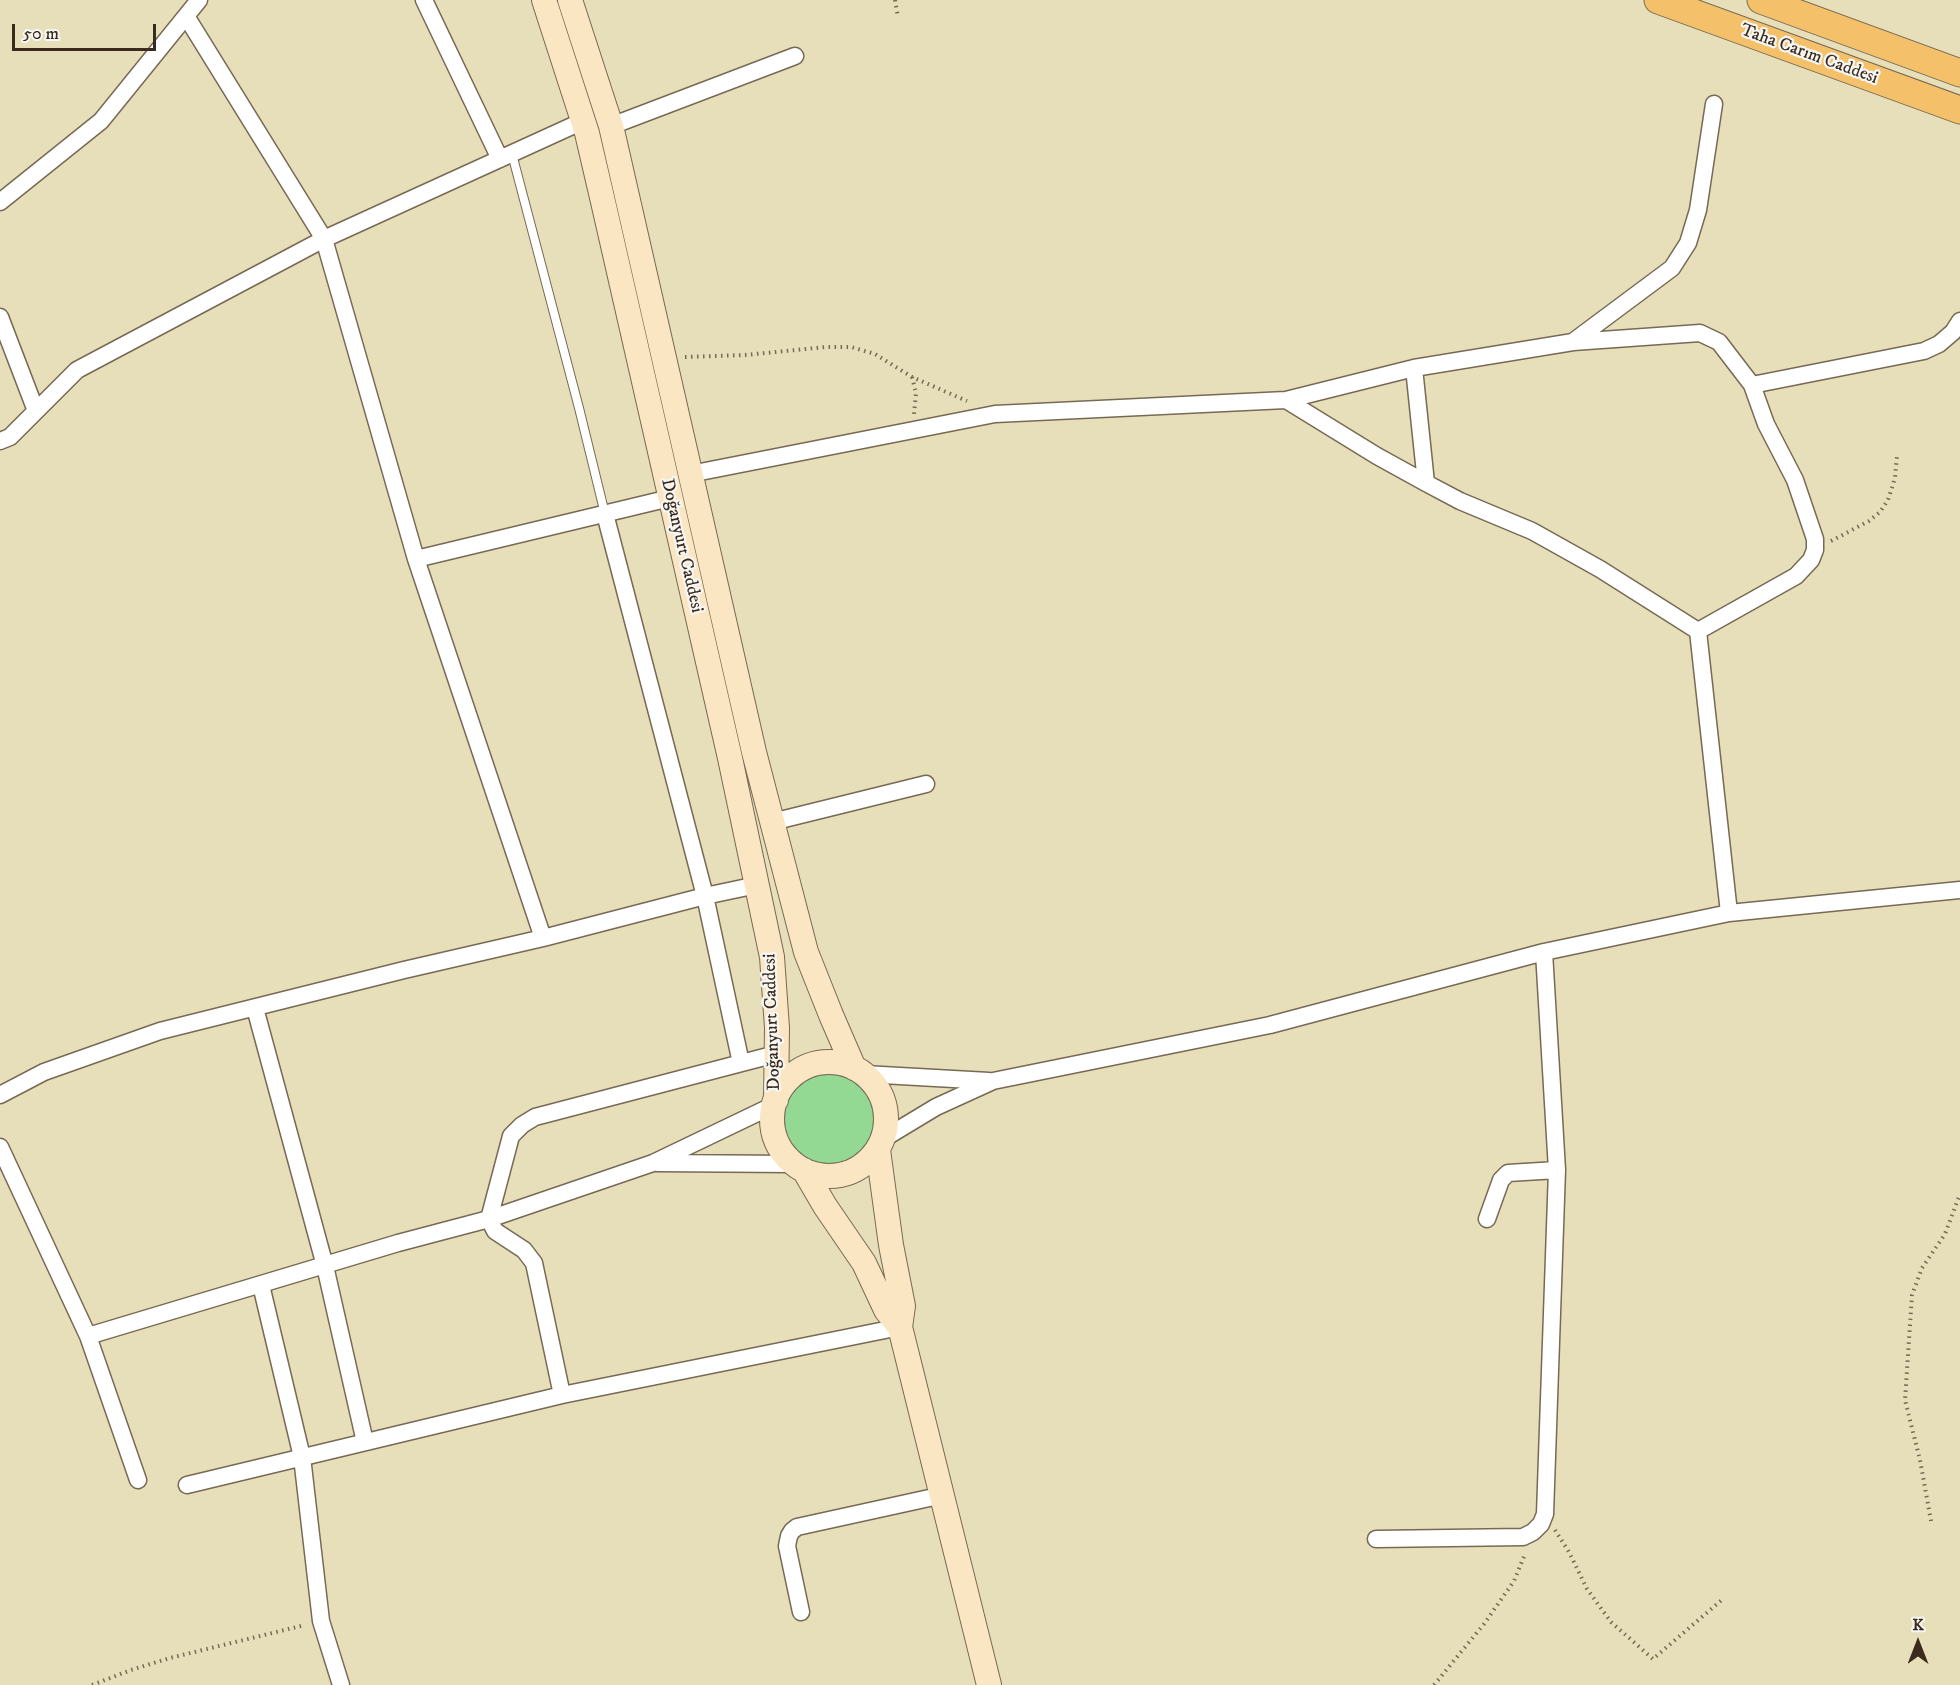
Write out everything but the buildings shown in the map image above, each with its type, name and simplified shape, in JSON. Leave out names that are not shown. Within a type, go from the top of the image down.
[{"type":"main road","name":"Taha Carım Caddesi","points":[[1658,0],[1960,110]]},
{"type":"main road","name":"Taha Carım Caddesi","points":[[1761,0],[1960,73]]},
{"type":"street","points":[[0,202],[101,121],[199,0]]},
{"type":"street","points":[[424,0],[506,156]]},
{"type":"street","name":"Doğanyurt Caddesi","points":[[544,0],[583,121],[604,206],[757,885],[772,957],[776,1054],[775,1102]]},
{"type":"street","name":"Doğanyurt Caddesi","points":[[570,0],[611,126],[754,752],[806,952],[831,1015],[859,1071]]},
{"type":"street","points":[[186,16],[324,239],[416,559],[543,938]]},
{"type":"street","points":[[611,126],[795,56]]},
{"type":"street","points":[[1573,342],[1672,268],[1688,243],[1698,210],[1714,104]]},
{"type":"street","points":[[0,441],[10,437],[77,370],[324,239],[583,121]]},
{"type":"street","points":[[1752,385],[1924,351],[1940,344],[1953,333],[1960,321]]},
{"type":"street","points":[[1,323],[36,411]]},
{"type":"street","points":[[690,474],[995,414],[1286,400],[1414,368],[1573,342],[1700,333],[1719,342],[1752,385],[1766,424],[1795,480],[1815,539],[1815,550],[1805,569],[1796,576],[1698,632]]},
{"type":"street","points":[[1414,368],[1426,483]]},
{"type":"street","points":[[1286,400],[1426,483],[1460,501],[1532,531],[1600,569],[1698,632]]},
{"type":"street","points":[[416,559],[670,498]]},
{"type":"street","points":[[604,514],[705,896],[741,1063]]},
{"type":"street","points":[[1698,632],[1729,914]]},
{"type":"street","points":[[772,822],[926,784]]},
{"type":"street","points":[[0,1095],[44,1072],[160,1031],[757,885]]},
{"type":"street","points":[[653,1163],[799,1167],[827,1176],[839,1175],[861,1166],[880,1144],[936,1107],[993,1082],[1270,1025],[1544,952],[1729,914],[1960,890]]},
{"type":"street","points":[[1376,1539],[1523,1537],[1533,1532],[1541,1524],[1545,1514],[1557,1170],[1544,952]]},
{"type":"street","points":[[255,1008],[325,1266],[365,1442]]},
{"type":"street","points":[[562,1395],[534,1263],[524,1250],[495,1231],[489,1219],[511,1136],[535,1117],[776,1054]]},
{"type":"street","points":[[900,1327],[886,1310],[864,1263],[799,1167],[785,1156],[774,1135],[772,1123],[775,1102],[788,1080],[808,1066],[831,1062],[859,1071],[993,1082]]},
{"type":"street","points":[[859,1071],[873,1083],[884,1104],[886,1127],[880,1144],[891,1245],[903,1306],[900,1327],[988,1685]]},
{"type":"street","points":[[88,1336],[398,1243],[489,1219],[653,1163],[775,1102]]},
{"type":"street","points":[[0,1147],[88,1336],[138,1480]]},
{"type":"street","points":[[1487,1220],[1501,1180],[1508,1173],[1557,1170]]},
{"type":"street","points":[[261,1285],[302,1457],[321,1621],[341,1685]]},
{"type":"street","points":[[188,1485],[562,1395],[900,1327]]},
{"type":"street","points":[[801,1612],[787,1546],[792,1531],[797,1527],[943,1495]]},
{"type":"lane","points":[[506,156],[579,408],[604,514]]},
{"type":"path","points":[[895,0],[898,17]]},
{"type":"path","points":[[663,357],[745,356],[826,346],[851,347],[875,354],[912,376],[995,414]]},
{"type":"path","points":[[908,431],[915,413],[916,393],[912,376]]},
{"type":"path","points":[[1815,550],[1869,521],[1880,512],[1888,500],[1895,478],[1897,456]]},
{"type":"path","points":[[1931,1521],[1920,1460],[1905,1400],[1912,1294],[1922,1268],[1945,1234],[1960,1194]]},
{"type":"path","points":[[1545,1514],[1569,1552],[1587,1589],[1611,1622],[1653,1659],[1724,1598]]},
{"type":"path","points":[[1434,1685],[1484,1624],[1514,1581],[1533,1532]]},
{"type":"path","points":[[92,1685],[170,1658],[321,1621]]},
{"type":"green space","points":[[829,1072],[847,1075],[862,1086],[873,1101],[876,1119],[873,1137],[862,1152],[847,1163],[829,1166],[811,1163],[796,1152],[785,1137],[782,1119],[785,1101],[796,1086],[811,1075]]}]
